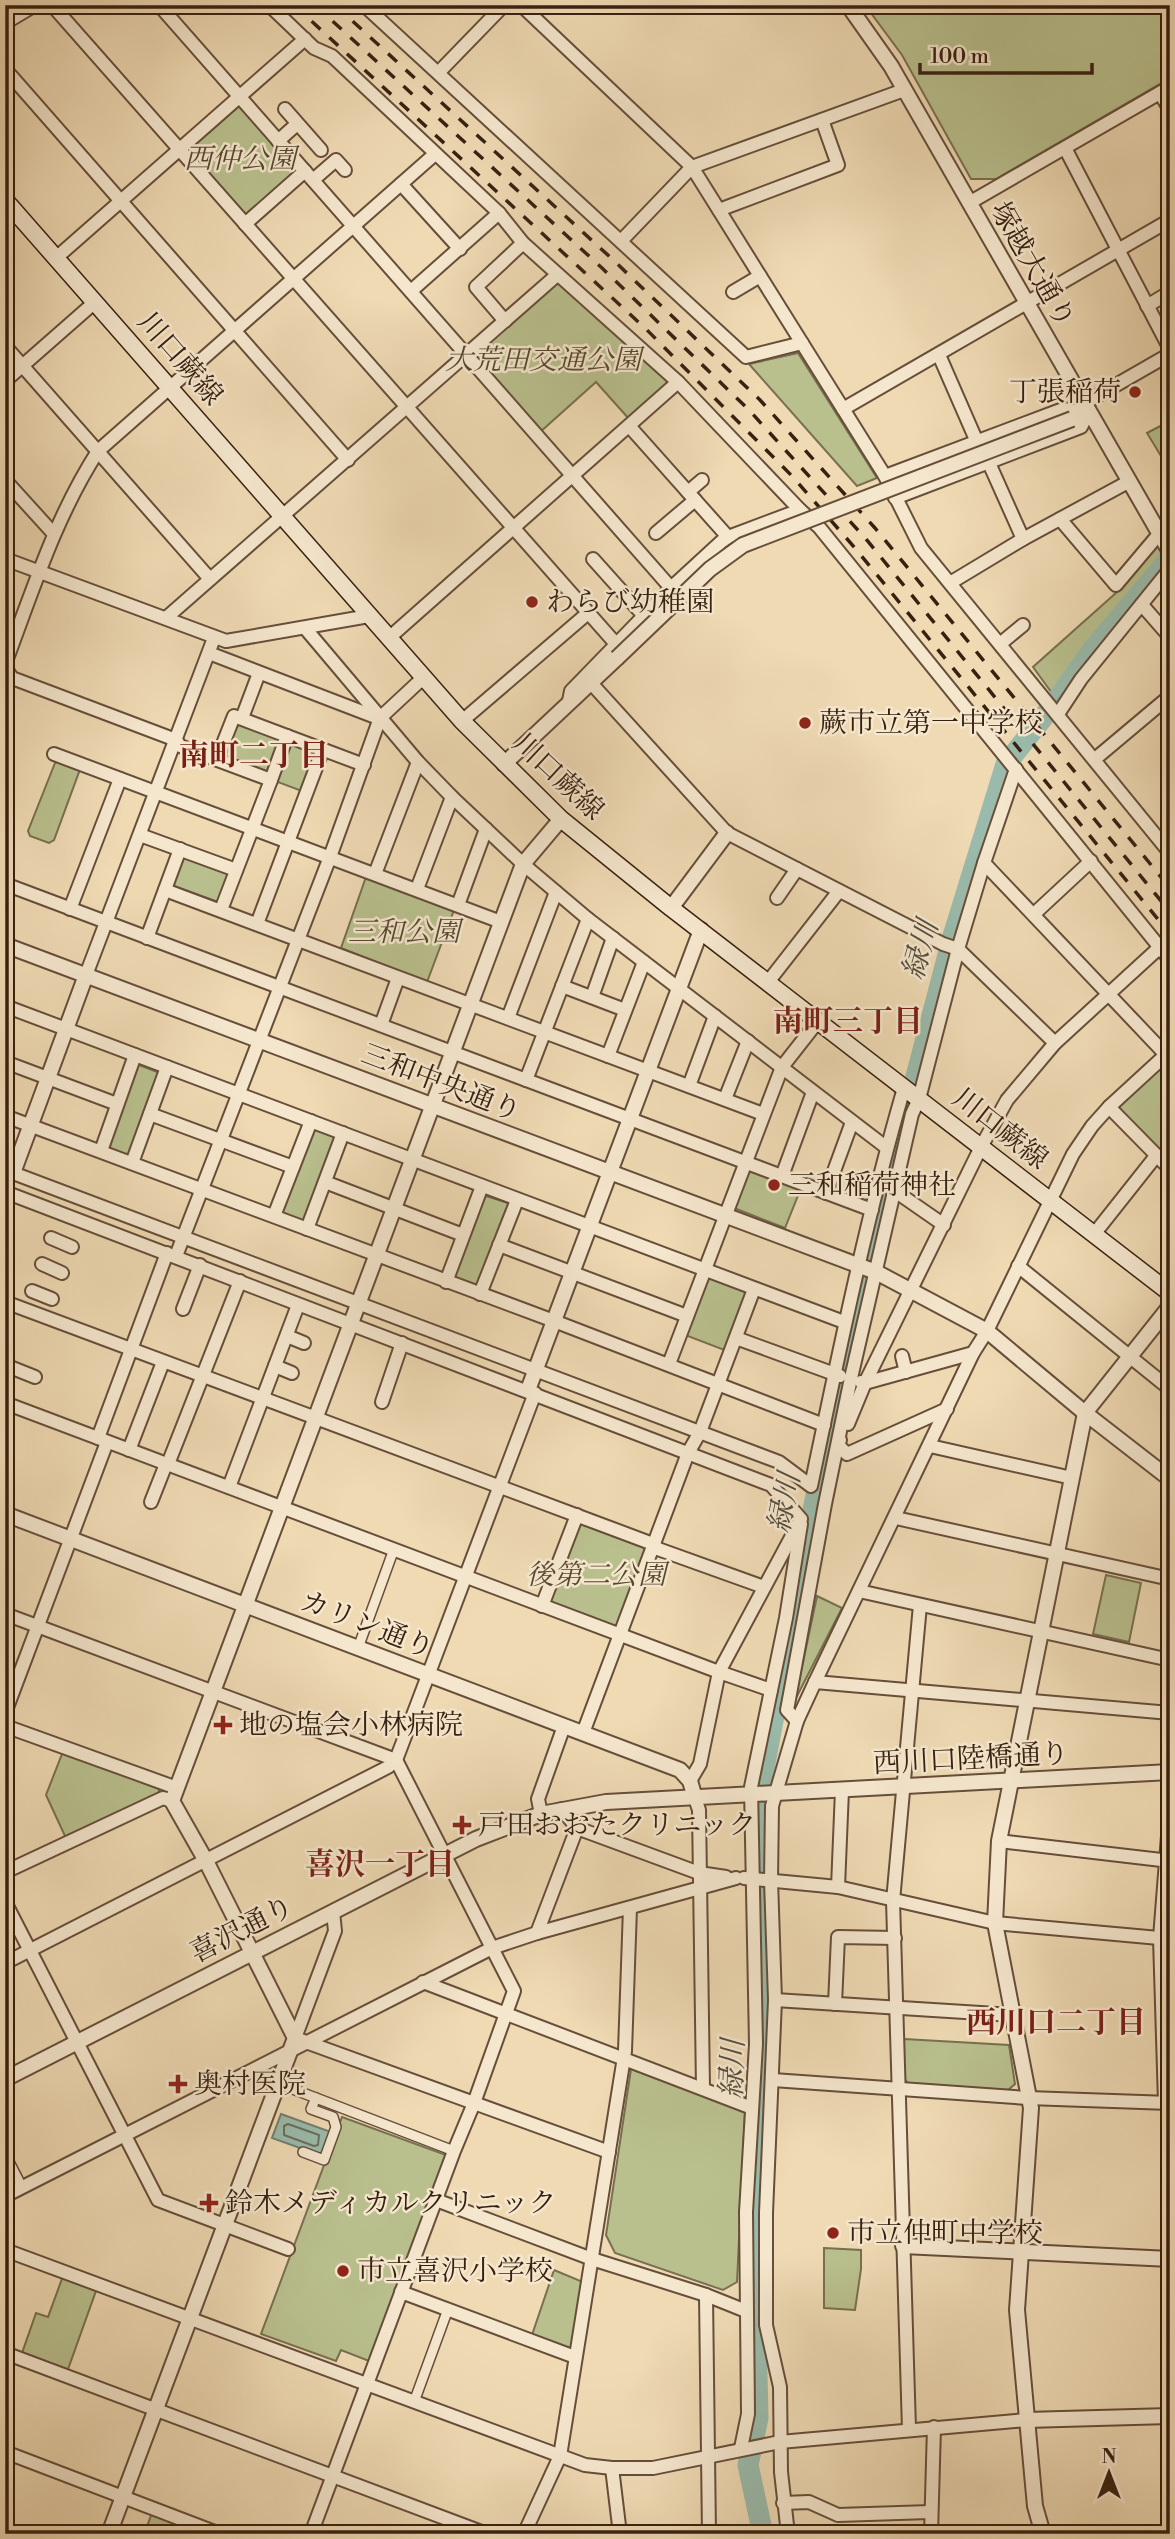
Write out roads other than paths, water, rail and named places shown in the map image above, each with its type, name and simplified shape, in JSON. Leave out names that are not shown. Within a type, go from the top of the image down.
[{"type":"main road","name":"川口蕨線","points":[[7,207],[95,302],[462,721],[561,819],[671,908],[1170,1293]]},
{"type":"street","points":[[52,5],[588,612],[617,651]]},
{"type":"street","points":[[159,5],[671,588]]},
{"type":"street","points":[[269,5],[314,48],[332,55],[499,213],[523,243],[678,382],[819,527],[1170,960]]},
{"type":"street","points":[[439,72],[504,5]]},
{"type":"street","points":[[521,5],[692,167],[885,477],[921,548],[1170,853]]},
{"type":"street","name":"塚越大通り","points":[[848,5],[891,66],[1169,550]]},
{"type":"street","points":[[5,23],[28,7]]},
{"type":"street","points":[[372,8],[746,358],[802,343]]},
{"type":"street","points":[[56,258],[305,39]]},
{"type":"street","points":[[5,69],[348,460]]},
{"type":"street","points":[[621,241],[692,167],[904,90]]},
{"type":"street","points":[[969,203],[1165,90],[1170,110]]},
{"type":"street","points":[[285,109],[321,150]]},
{"type":"street","points":[[719,210],[838,165],[822,120]]},
{"type":"street","points":[[278,141],[297,124]]},
{"type":"street","points":[[569,701],[571,691],[710,569],[743,545],[1072,419],[1170,352],[1065,148]]},
{"type":"street","points":[[271,780],[180,746],[176,740],[12,678],[5,666],[53,534],[75,486],[98,451],[435,154]]},
{"type":"street","points":[[245,224],[309,176],[336,160],[345,170]]},
{"type":"street","points":[[401,184],[460,248]]},
{"type":"street","points":[[411,292],[499,213]]},
{"type":"street","points":[[843,409],[1170,220]]},
{"type":"street","points":[[505,321],[476,287],[523,243]]},
{"type":"street","points":[[166,618],[557,275]]},
{"type":"street","points":[[733,292],[760,275]]},
{"type":"street","points":[[1147,306],[1170,292]]},
{"type":"street","points":[[5,381],[95,302]]},
{"type":"street","points":[[5,346],[210,579]]},
{"type":"street","points":[[939,355],[977,442]]},
{"type":"street","points":[[390,637],[678,382]]},
{"type":"street","points":[[885,477],[1063,409],[1086,408]]},
{"type":"street","points":[[895,498],[1081,427],[1086,408]]},
{"type":"street","points":[[629,427],[728,537]]},
{"type":"street","points":[[989,463],[1023,539]]},
{"type":"street","points":[[5,480],[53,534]]},
{"type":"street","points":[[656,534],[702,480]]},
{"type":"street","points":[[950,583],[1023,539],[1128,482]]},
{"type":"street","points":[[503,764],[569,701],[591,684],[644,616],[728,537],[800,510]]},
{"type":"street","points":[[1060,519],[1116,585],[1159,534]]},
{"type":"street","points":[[5,559],[226,642],[369,616]]},
{"type":"street","points":[[593,559],[644,616]]},
{"type":"street","points":[[1058,714],[1081,679],[1170,569]]},
{"type":"street","points":[[1142,605],[1170,637]]},
{"type":"street","points":[[462,721],[588,612]]},
{"type":"street","points":[[1000,644],[1023,625]]},
{"type":"street","points":[[305,628],[418,762],[523,864],[612,938],[887,1148]]},
{"type":"street","points":[[214,638],[30,1126],[9,1172],[5,1192],[771,1485],[801,1519],[802,1531],[751,1795],[756,1975],[746,2212],[748,2414],[741,2448]]},
{"type":"street","points":[[209,653],[380,719]]},
{"type":"street","points":[[242,719],[260,673]]},
{"type":"street","points":[[5,1713],[70,1539],[132,1349],[172,1255],[184,1238],[380,719],[424,677]]},
{"type":"street","points":[[591,684],[727,833],[943,944],[958,949],[1055,1043]]},
{"type":"street","points":[[1095,759],[1167,704]]},
{"type":"street","points":[[217,759],[234,716],[364,765]]},
{"type":"street","points":[[221,911],[287,736]]},
{"type":"street","points":[[257,924],[323,750]]},
{"type":"street","points":[[54,754],[500,922]]},
{"type":"street","points":[[375,874],[418,762]]},
{"type":"street","points":[[9,1172],[779,1462],[811,1486],[844,1322],[887,1148],[912,1093],[1016,768]]},
{"type":"street","points":[[70,909],[120,779]]},
{"type":"street","points":[[417,889],[452,797]]},
{"type":"street","points":[[174,1795],[500,922],[523,864],[561,819]]},
{"type":"street","points":[[458,905],[486,830]]},
{"type":"street","points":[[671,908],[727,833]]},
{"type":"street","points":[[140,835],[236,870]]},
{"type":"street","points":[[147,938],[180,849]]},
{"type":"street","points":[[1034,914],[1091,861]]},
{"type":"street","points":[[788,2534],[779,2442],[780,2387],[766,2325],[765,2247],[775,2000],[770,1880],[774,1794],[797,1721],[815,1682],[973,1353],[987,1331],[1073,1154],[1109,1107],[1168,1055],[984,863]]},
{"type":"street","points":[[777,898],[797,869]]},
{"type":"street","points":[[5,884],[872,1210]]},
{"type":"street","points":[[165,890],[763,1114]]},
{"type":"street","points":[[768,982],[839,891]]},
{"type":"street","points":[[508,1018],[556,892]]},
{"type":"street","points":[[526,1080],[588,919]]},
{"type":"street","points":[[5,1963],[388,1767],[396,1760],[499,1487],[531,1392],[535,1371],[701,930]]},
{"type":"street","points":[[592,997],[612,938]]},
{"type":"street","name":"三和中央通り","points":[[5,944],[875,1272]]},
{"type":"street","points":[[838,1445],[865,1383],[981,1147],[1007,1100],[1055,1043],[1160,947]]},
{"type":"street","points":[[608,1056],[644,962]]},
{"type":"street","points":[[381,1025],[398,978]]},
{"type":"street","points":[[562,986],[625,1010]]},
{"type":"street","points":[[5,1006],[844,1322]]},
{"type":"street","points":[[689,1086],[715,1016]]},
{"type":"street","points":[[669,1364],[782,1067],[818,1021]]},
{"type":"street","points":[[725,1100],[748,1041]]},
{"type":"street","points":[[101,1151],[135,1055]]},
{"type":"street","points":[[5,1062],[117,1104]]},
{"type":"street","points":[[132,1163],[167,1067]]},
{"type":"street","points":[[782,1176],[813,1092]]},
{"type":"street","points":[[797,1721],[787,1710],[851,1378],[912,1114],[912,1093]]},
{"type":"street","points":[[1109,1107],[1170,1169]]},
{"type":"street","points":[[150,1114],[293,1167]]},
{"type":"street","points":[[5,1116],[669,1364],[824,1426]]},
{"type":"street","points":[[274,1216],[311,1121]]},
{"type":"street","points":[[826,1193],[852,1122]]},
{"type":"street","points":[[307,1228],[343,1133]]},
{"type":"street","points":[[1095,1233],[1156,1156]]},
{"type":"street","points":[[324,1182],[463,1235]]},
{"type":"street","points":[[446,1282],[481,1186]]},
{"type":"street","points":[[895,1191],[944,1225]]},
{"type":"street","points":[[480,1294],[517,1200]]},
{"type":"street","points":[[51,1238],[72,1247]]},
{"type":"street","points":[[499,1245],[687,1316]]},
{"type":"street","points":[[42,1265],[62,1273]]},
{"type":"street","points":[[183,1309],[200,1265]]},
{"type":"street","points":[[1018,1266],[1170,1389]]},
{"type":"street","points":[[875,1272],[987,1331],[1085,1413],[1170,1479]]},
{"type":"street","points":[[151,1502],[240,1281]]},
{"type":"street","points":[[583,1733],[688,1453],[700,1432],[754,1289]]},
{"type":"street","points":[[32,1291],[52,1299]]},
{"type":"street","points":[[5,1302],[764,1587]]},
{"type":"street","points":[[229,1487],[299,1305]]},
{"type":"street","points":[[1043,2534],[1035,2506],[1017,2310],[1031,2108],[995,1923],[999,1841],[1085,1413],[1170,1306]]},
{"type":"street","points":[[287,1336],[304,1343]]},
{"type":"street","points":[[736,1338],[865,1383],[973,1353]]},
{"type":"street","points":[[382,1402],[402,1343]]},
{"type":"street","points":[[902,1356],[906,1372]]},
{"type":"street","points":[[129,1450],[163,1362]]},
{"type":"street","points":[[5,1366],[35,1377]]},
{"type":"street","points":[[275,1366],[292,1373]]},
{"type":"street","points":[[5,1404],[771,1690]]},
{"type":"street","points":[[838,1445],[847,1454],[947,1409]]},
{"type":"street","points":[[930,1446],[1072,1478]]},
{"type":"street","name":"カリン通り","points":[[5,1514],[680,1770],[690,1781]]},
{"type":"street","points":[[542,1605],[577,1516]]},
{"type":"street","points":[[896,1518],[1170,1579]]},
{"type":"street","points":[[703,2088],[699,1810],[690,1781],[700,1764],[719,1672],[801,1519]]},
{"type":"street","points":[[358,1648],[394,1549]]},
{"type":"street","points":[[859,1591],[1170,1660]]},
{"type":"street","points":[[909,2429],[893,1900],[920,1605]]},
{"type":"street","points":[[5,1615],[396,1760],[514,1992],[311,2534]]},
{"type":"street","points":[[815,1682],[1170,1713]]},
{"type":"street","points":[[5,1726],[174,1795],[297,2043],[609,2152]]},
{"type":"street","points":[[541,1814],[538,1800],[564,1726]]},
{"type":"street","name":"西川口陸橋通り","points":[[751,1795],[1170,1772]]},
{"type":"street","points":[[838,1887],[842,1790]]},
{"type":"street","points":[[5,1872],[174,1795]]},
{"type":"street","name":"喜沢通り","points":[[5,2079],[492,1832],[541,1814],[606,1802],[751,1795]]},
{"type":"street","points":[[562,1809],[577,1828],[699,1873],[838,1887],[995,1923],[1165,1939]]},
{"type":"street","points":[[773,2080],[1028,2098],[1168,2103],[1165,1939],[1170,1810]]},
{"type":"street","points":[[537,1933],[577,1828]]},
{"type":"street","points":[[999,1841],[1167,1861]]},
{"type":"street","points":[[5,2196],[297,2043],[492,1948],[736,1878]]},
{"type":"street","points":[[5,1902],[158,2200],[288,2249]]},
{"type":"street","points":[[524,2534],[560,2456],[624,2058],[631,1908]]},
{"type":"street","points":[[109,2534],[277,2083],[297,2043],[335,1931],[333,1912]]},
{"type":"street","points":[[835,2004],[838,1937],[895,1938]]},
{"type":"street","points":[[423,1982],[752,2108]]},
{"type":"street","points":[[775,2000],[1013,2015]]},
{"type":"street","points":[[277,2083],[454,2151]]},
{"type":"street","points":[[303,2152],[324,2160],[336,2127],[333,2117],[312,2109],[316,2098]]},
{"type":"street","points":[[5,2154],[22,2187]]},
{"type":"street","points":[[436,2200],[592,2259],[706,2295],[746,2311]]},
{"type":"street","points":[[903,2246],[1170,2259]]},
{"type":"street","points":[[5,2250],[585,2465],[653,2468],[779,2442],[909,2429],[1026,2420],[1170,2416]]},
{"type":"street","points":[[401,2292],[575,2357]]},
{"type":"street","points":[[706,2295],[709,2534]]},
{"type":"street","points":[[414,2402],[448,2309]]},
{"type":"street","points":[[5,2353],[487,2534]]},
{"type":"street","points":[[931,2534],[934,2427]]},
{"type":"street","points":[[5,2452],[220,2534]]},
{"type":"street","points":[[612,2468],[620,2534]]},
{"type":"street","points":[[783,2503],[808,2502],[838,2515],[930,2512]]},
{"type":"water","points":[[281,2114],[331,2132],[322,2156],[272,2138]]},
{"type":"waterway","name":"緑川","points":[[758,2534],[761,2525],[748,2465],[758,2418],[755,2289],[765,2014],[759,1810],[762,1779],[814,1505],[861,1285],[953,936],[1006,764],[1093,649],[1170,558]]},
{"type":"railway","points":[[294,5],[646,329],[792,476],[855,548],[1170,934]]},
{"type":"railway","points":[[315,5],[602,268],[749,410],[866,539],[1170,912]]},
{"type":"railway","points":[[335,5],[610,257],[760,400],[875,528],[1170,888]]},
{"type":"place","name":"丁張稲荷","points":[[1135,392]]},
{"type":"place","name":"わらび幼稚園","points":[[532,602]]},
{"type":"place","name":"蕨市立第一中学校","points":[[805,723]]},
{"type":"place","name":"三和稲荷神社","points":[[774,1185]]},
{"type":"place","name":"地の塩会小林病院","points":[[223,1725]]},
{"type":"place","name":"戸田おおたクリニック","points":[[462,1825]]},
{"type":"place","name":"奥村医院","points":[[178,2084]]},
{"type":"place","name":"鈴木メディカルクリニック","points":[[209,2203]]},
{"type":"place","name":"市立仲町中学校","points":[[833,2233]]},
{"type":"place","name":"市立喜沢小学校","points":[[343,2271]]},
{"type":"district","name":"南町二丁目","points":[[254,756]]},
{"type":"district","name":"南町三丁目","points":[[848,1022]]},
{"type":"district","name":"喜沢一丁目","points":[[380,1865]]},
{"type":"district","name":"西川口二丁目","points":[[1056,2023]]},
{"type":"park label","name":"西仲公園","points":[[240,159]]},
{"type":"park label","name":"大荒田交通公園","points":[[543,360]]},
{"type":"park label","name":"三和公園","points":[[404,932]]},
{"type":"park label","name":"後第二公園","points":[[596,1575]]}]
